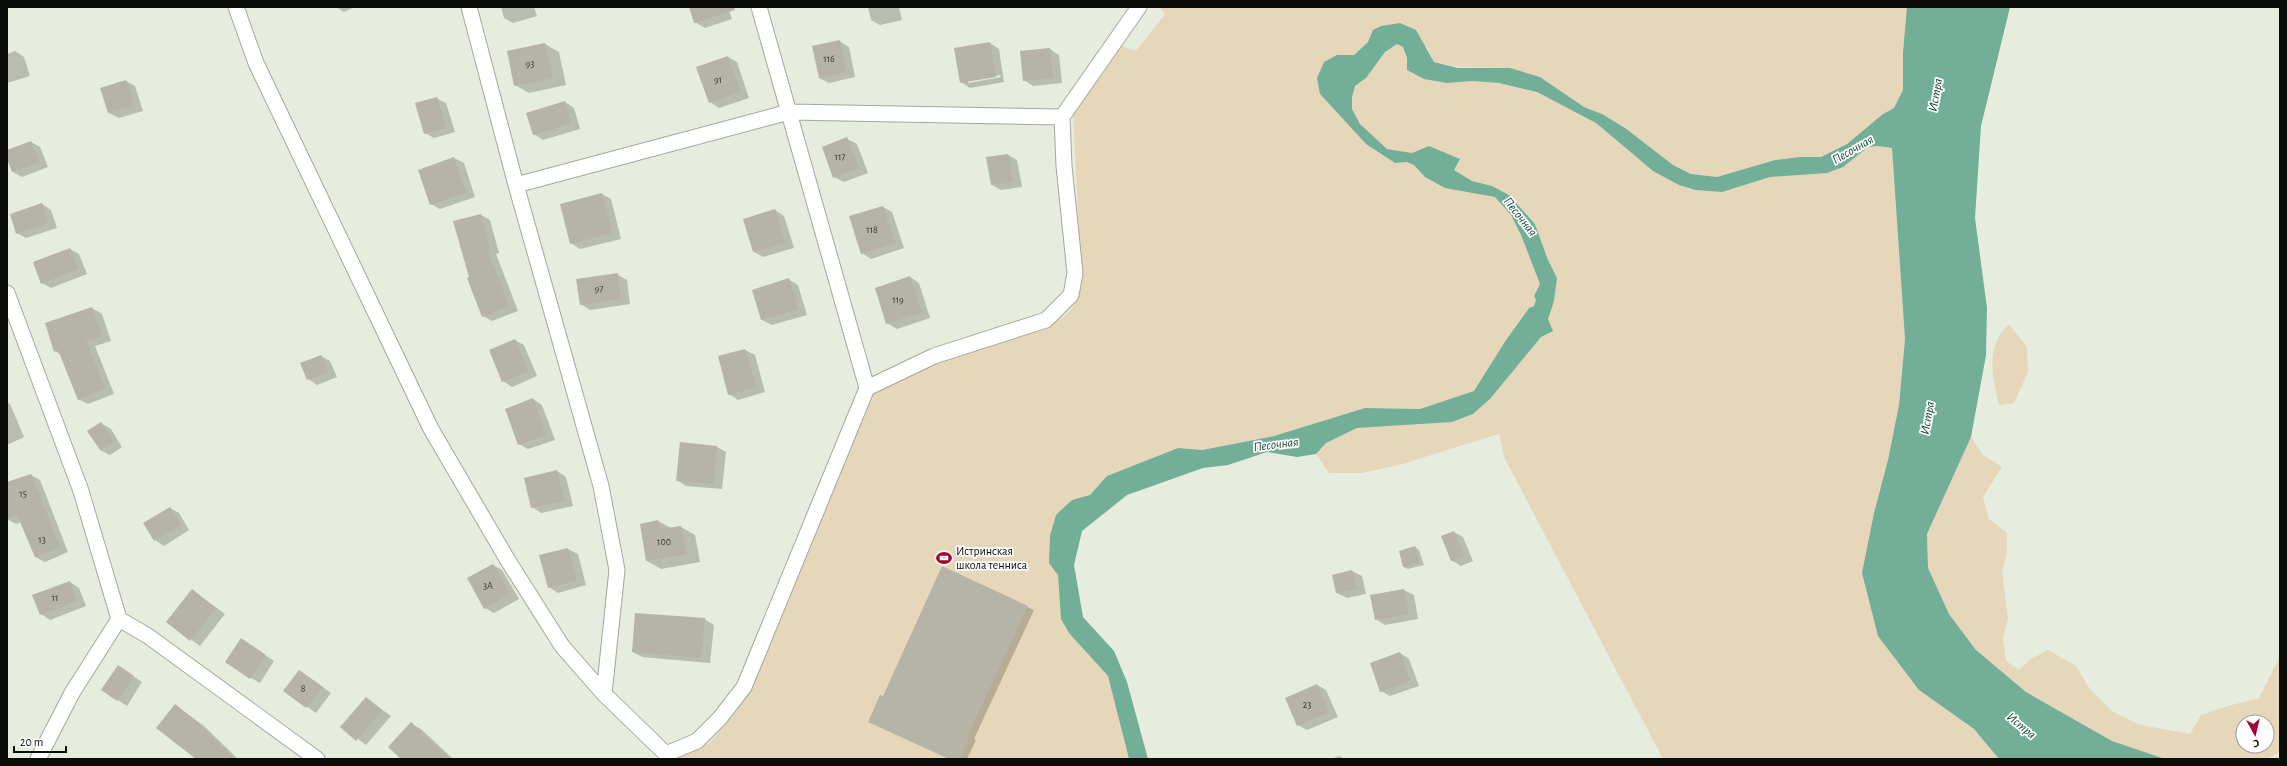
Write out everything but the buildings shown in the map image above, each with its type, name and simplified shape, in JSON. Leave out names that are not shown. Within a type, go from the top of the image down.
[{"type":"street","points":[[236,7],[256,63],[431,430],[506,559],[562,646],[604,694],[666,754],[697,741],[720,718],[744,687],[867,388],[759,7]]},
{"type":"street","points":[[469,7],[516,185],[601,486],[617,570],[604,694]]},
{"type":"street","points":[[867,388],[934,356],[1046,320],[1071,295],[1075,273],[1064,166],[1062,117],[1139,7]]},
{"type":"street","points":[[516,185],[789,112],[1062,117]]},
{"type":"street","points":[[7,293],[81,491],[119,618],[148,636],[317,759]]},
{"type":"street","points":[[38,759],[72,693],[119,618]]},
{"type":"shaded area","points":[[1159,7],[1908,7],[1903,52],[1903,90],[1894,108],[1883,114],[1847,144],[1821,157],[1800,157],[1775,160],[1717,177],[1691,174],[1673,165],[1602,114],[1584,107],[1540,77],[1510,68],[1461,67],[1434,62],[1428,48],[1374,30],[1368,42],[1354,55],[1337,55],[1320,94],[1366,144],[1395,163],[1407,162],[1414,165],[1425,177],[1476,193],[1495,197],[1511,215],[1521,235],[1540,284],[1534,295],[1536,300],[1534,306],[1529,308],[1506,340],[1475,391],[1420,409],[1365,408],[1274,436],[1202,450],[1178,448],[1107,476],[1090,496],[1072,500],[1058,575],[1061,619],[1069,633],[1108,676],[1129,759],[673,759],[710,743],[728,720],[749,683],[876,389],[885,379],[1045,327],[1062,318],[1072,308],[1075,303],[1081,277],[1073,114],[1122,46],[1136,51],[1165,14]]},
{"type":"shaded area","points":[[1397,44],[1403,47],[1407,58],[1407,70],[1447,83],[1472,81],[1499,83],[1537,92],[1596,123],[1653,171],[1722,192],[1770,177],[1827,173],[1867,147],[1878,146],[1892,148],[1905,339],[1899,405],[1888,460],[1874,513],[1863,573],[1919,690],[1974,729],[1999,759],[1663,759],[1505,459],[1499,434],[1399,465],[1362,473],[1329,473],[1316,454],[1326,443],[1357,428],[1452,422],[1473,414],[1490,399],[1541,337],[1554,301],[1557,278],[1548,260],[1535,224],[1509,195],[1492,186],[1472,181],[1454,170],[1457,163],[1429,146],[1412,153],[1387,149],[1360,124],[1352,109],[1352,97],[1355,86],[1366,78],[1385,52]]},
{"type":"shaded area","points":[[2009,324],[2027,347],[2028,372],[2014,403],[1999,405],[1994,384],[1992,362],[1993,352],[2001,333]]},
{"type":"shaded area","points":[[1971,437],[1983,455],[2002,467],[1983,497],[1989,519],[2007,533],[2007,553],[2002,571],[2008,618],[2003,638],[2006,661],[2019,670],[2031,659],[2048,650],[2076,666],[2090,689],[2113,712],[2141,725],[2190,734],[2201,715],[2259,698],[2280,656],[2280,752],[2267,759],[2163,759],[2112,741],[2026,692],[1976,650],[1949,614],[1928,568],[1927,534]]},
{"type":"water","points":[[1907,7],[2010,7],[1981,126],[1975,218],[1987,308],[1986,355],[1971,437],[1927,534],[1928,568],[1949,614],[1976,650],[2026,692],[2112,741],[2165,759],[1999,759],[1974,729],[1919,690],[1878,636],[1862,573],[1899,405],[1905,339],[1892,148],[1878,146],[1868,147],[1843,167],[1827,173],[1770,177],[1722,192],[1696,190],[1679,185],[1653,171],[1596,123],[1537,92],[1499,83],[1472,81],[1447,83],[1424,79],[1407,70],[1407,58],[1403,47],[1397,44],[1385,52],[1366,78],[1355,86],[1352,97],[1352,109],[1360,124],[1387,149],[1412,153],[1429,146],[1460,159],[1454,170],[1472,181],[1492,186],[1509,195],[1535,224],[1548,260],[1557,278],[1554,301],[1548,319],[1553,331],[1541,337],[1490,399],[1473,414],[1452,422],[1357,428],[1326,443],[1316,454],[1297,457],[1267,452],[1228,465],[1203,468],[1127,495],[1082,531],[1074,565],[1083,617],[1114,651],[1127,682],[1148,759],[1129,759],[1108,676],[1069,633],[1061,619],[1058,575],[1049,563],[1050,536],[1056,515],[1072,500],[1090,495],[1107,476],[1178,448],[1202,450],[1274,436],[1365,408],[1420,409],[1474,391],[1506,340],[1529,308],[1534,306],[1536,300],[1534,296],[1540,284],[1521,235],[1511,215],[1495,197],[1445,188],[1425,177],[1414,165],[1407,162],[1395,163],[1366,144],[1320,94],[1317,78],[1324,62],[1337,55],[1354,55],[1368,42],[1373,30],[1381,26],[1400,23],[1416,30],[1434,62],[1458,68],[1510,68],[1540,77],[1584,107],[1602,114],[1625,128],[1673,165],[1691,174],[1717,177],[1775,160],[1800,157],[1821,157],[1847,144],[1883,114],[1894,108],[1903,90],[1903,52]]},
{"type":"place","name":"Истринская школа тенниса","points":[[944,558]]},
{"type":"water label","name":"Истра","points":[[1936,95]]},
{"type":"water label","name":"Песочная","points":[[1853,150]]},
{"type":"water label","name":"Песочная","points":[[1520,217]]},
{"type":"water label","name":"Истра","points":[[1928,418]]},
{"type":"water label","name":"Песочная","points":[[1276,445]]},
{"type":"water label","name":"Истра","points":[[2021,726]]}]
